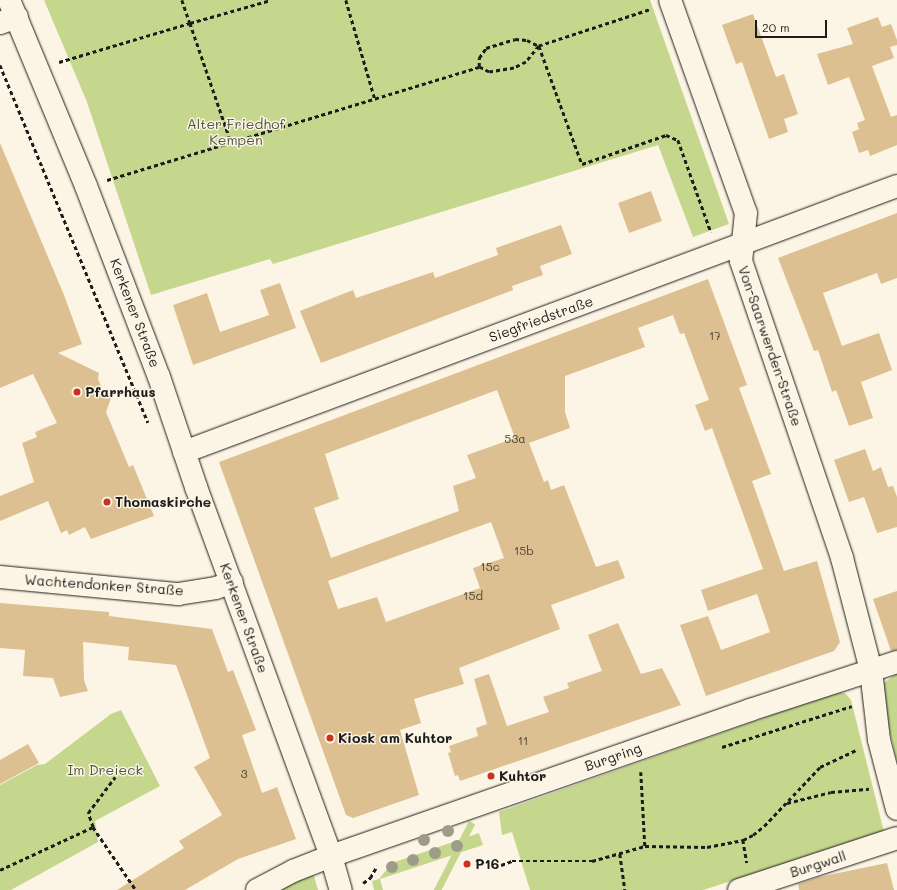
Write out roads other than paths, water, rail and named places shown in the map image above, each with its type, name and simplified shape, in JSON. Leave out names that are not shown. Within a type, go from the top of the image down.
[{"type":"street","name":"Von-Saarwerden-Straße","points":[[671,1],[746,214],[741,261],[839,551],[871,670],[879,740],[897,809]]},
{"type":"street","name":"Kerkener Straße","points":[[9,14],[38,69],[86,186],[232,582],[331,856],[341,890]]},
{"type":"street","name":"Siegfriedstraße","points":[[184,452],[897,186]]},
{"type":"street","name":"Wachtendonker Straße","points":[[0,577],[178,594],[216,588],[232,582]]},
{"type":"street","name":"Burgring","points":[[257,890],[293,871],[331,856],[897,662]]},
{"type":"street","name":"Burgwall","points":[[739,890],[897,838]]},
{"type":"place","name":"Pfarrhaus","points":[[77,392]]},
{"type":"place","name":"Thomaskirche","points":[[107,502]]},
{"type":"place","name":"Kiosk am Kuhtor","points":[[330,738]]},
{"type":"place","name":"Kuhtor","points":[[491,776]]},
{"type":"place","name":"P16","points":[[467,864]]},
{"type":"park label","name":"Alter Friedhof Kempen","points":[[236,132]]},
{"type":"park label","name":"Im Dreieck","points":[[105,770]]}]
